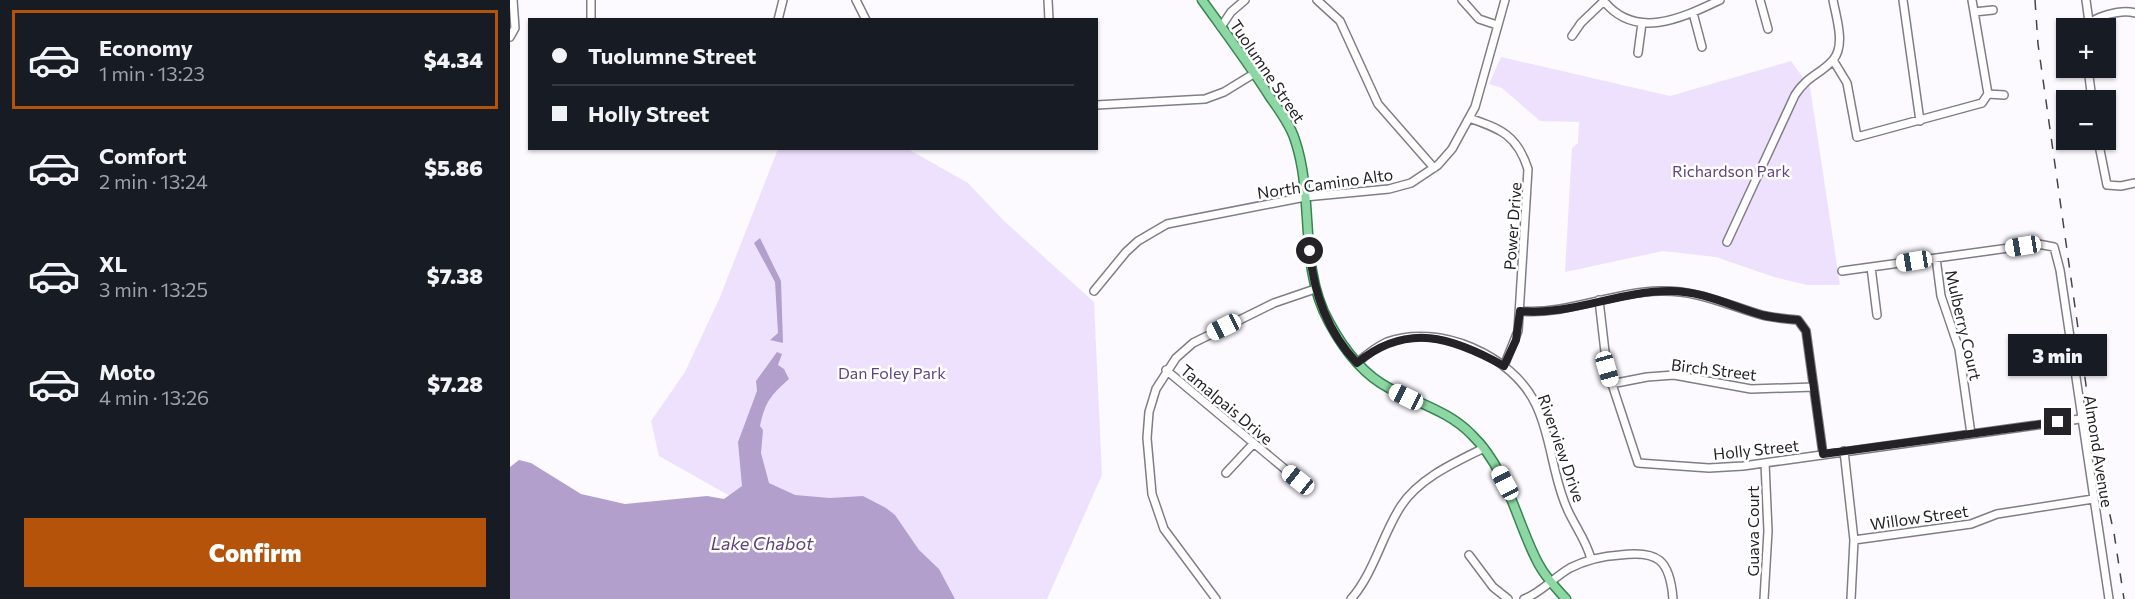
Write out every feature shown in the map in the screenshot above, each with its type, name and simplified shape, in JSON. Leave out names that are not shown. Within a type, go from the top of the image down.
[{"type":"main road","name":"Tuolumne Street","points":[[1202,0],[1255,73],[1287,122],[1295,139],[1305,197],[1315,289],[1328,320],[1347,352],[1387,387],[1461,424],[1484,448],[1505,483],[1536,560],[1566,599]]},
{"type":"street","points":[[510,37],[515,28],[513,0]]},
{"type":"street","points":[[591,0],[591,18]]},
{"type":"street","points":[[778,18],[783,0]]},
{"type":"street","points":[[856,0],[865,18]]},
{"type":"street","points":[[1048,0],[1049,18]]},
{"type":"street","points":[[1221,27],[1231,12],[1245,0]]},
{"type":"street","points":[[1317,0],[1340,21],[1378,104],[1434,168]]},
{"type":"street","points":[[1462,0],[1479,19],[1497,25]]},
{"type":"street","name":"North Camino Alto","points":[[1094,291],[1126,252],[1149,234],[1167,224],[1305,197],[1389,189],[1411,183],[1434,168],[1452,149],[1469,118],[1484,79],[1505,0]]},
{"type":"street","points":[[1572,36],[1581,23],[1603,1],[1617,14],[1642,23],[1670,22],[1720,0]]},
{"type":"street","points":[[1760,0],[1768,29]]},
{"type":"street","points":[[1728,242],[1795,95],[1811,75],[1833,60],[1839,40],[1833,0]]},
{"type":"street","points":[[1903,0],[1920,121]]},
{"type":"street","points":[[1833,60],[1847,83],[1857,137],[1982,103],[1988,94],[1972,0]]},
{"type":"street","points":[[2086,0],[2087,18]]},
{"type":"street","points":[[1974,12],[1993,10]]},
{"type":"street","points":[[2107,18],[2127,11],[2135,13]]},
{"type":"street","points":[[1693,13],[1702,47]]},
{"type":"street","points":[[1638,53],[1642,23]]},
{"type":"street","points":[[1098,105],[1205,99],[1224,92],[1255,73]]},
{"type":"street","points":[[1988,94],[2004,95]]},
{"type":"street","name":"Power Drive","points":[[1469,118],[1489,125],[1513,139],[1522,151],[1528,169],[1520,311],[1516,340],[1504,366]]},
{"type":"street","points":[[2100,150],[2108,185],[2121,186],[2135,183]]},
{"type":"street","name":"Almond Avenue","points":[[1936,258],[2044,244],[2054,247],[2057,254],[2080,419],[2109,599]]},
{"type":"street","points":[[1842,271],[1936,258]]},
{"type":"street","name":"Mulberry Court","points":[[1936,258],[1941,296],[1959,349],[1971,434]]},
{"type":"street","points":[[1871,267],[1877,315]]},
{"type":"street","points":[[1216,599],[1164,529],[1152,494],[1147,438],[1149,412],[1156,389],[1166,370],[1193,343],[1274,303],[1315,289]]},
{"type":"street","points":[[1520,311],[1549,311],[1599,300],[1674,291],[1709,296],[1762,315],[1798,320],[1806,331],[1823,454]]},
{"type":"street","name":"Holly Street","points":[[1599,300],[1604,358],[1638,463],[1709,468],[1765,463],[2080,419]]},
{"type":"street","name":"Riverview Drive","points":[[1357,363],[1388,342],[1419,338],[1441,339],[1458,343],[1504,366],[1519,380],[1536,404],[1566,506],[1587,544],[1591,560]]},
{"type":"street","name":"Tamalpais Drive","points":[[1166,370],[1298,480]]},
{"type":"street","name":"Birch Street","points":[[1611,384],[1647,377],[1674,375],[1752,389],[1814,387]]},
{"type":"street","points":[[1226,473],[1253,444]]},
{"type":"street","points":[[1352,598],[1363,582],[1402,504],[1423,483],[1484,448]]},
{"type":"street","points":[[1844,451],[1854,540],[1851,599]]},
{"type":"street","name":"Guava Court","points":[[1764,599],[1768,531],[1765,463]]},
{"type":"street","name":"Willow Street","points":[[1854,540],[1971,525],[1997,514],[2093,499]]},
{"type":"street","points":[[1524,599],[1533,596],[1570,568],[1591,560],[1639,552],[1656,557],[1668,570],[1673,599]]},
{"type":"street","points":[[1469,555],[1493,587],[1508,599]]},
{"type":"green space","name":"Richardson Park","points":[[1501,57],[1670,96],[1791,61],[1810,87],[1840,285],[1807,285],[1774,277],[1716,257],[1663,251],[1565,272],[1572,148],[1578,143],[1579,122],[1540,121],[1502,88],[1489,84]]},
{"type":"green space","name":"Dan Foley Park","points":[[778,150],[910,150],[968,183],[1004,221],[1094,302],[1102,475],[1047,599],[913,599],[659,456],[651,421],[685,372],[720,297]]},
{"type":"water","points":[[760,238],[781,281],[783,343],[770,340],[778,333],[775,282],[754,243]]},
{"type":"water","name":"Lake Chabot","points":[[777,352],[782,354],[778,365],[784,369],[789,379],[770,400],[760,426],[763,430],[761,453],[769,483],[795,495],[830,498],[863,496],[886,508],[895,515],[919,550],[939,569],[955,599],[510,599],[510,467],[519,460],[531,463],[581,494],[625,504],[707,496],[724,499],[742,486],[738,442],[757,391],[756,381]]},
{"type":"railway","points":[[2035,0],[2038,44],[2095,449],[2114,533],[2124,599]]},
{"type":"route","points":[[1310,251],[1315,289],[1328,320],[1347,352],[1357,363],[1388,342],[1419,338],[1441,339],[1458,343],[1504,366],[1516,340],[1520,311],[1549,311],[1640,293],[1674,291],[1716,298],[1773,318],[1798,320],[1803,325],[1806,331],[1823,454],[2058,422]]}]
